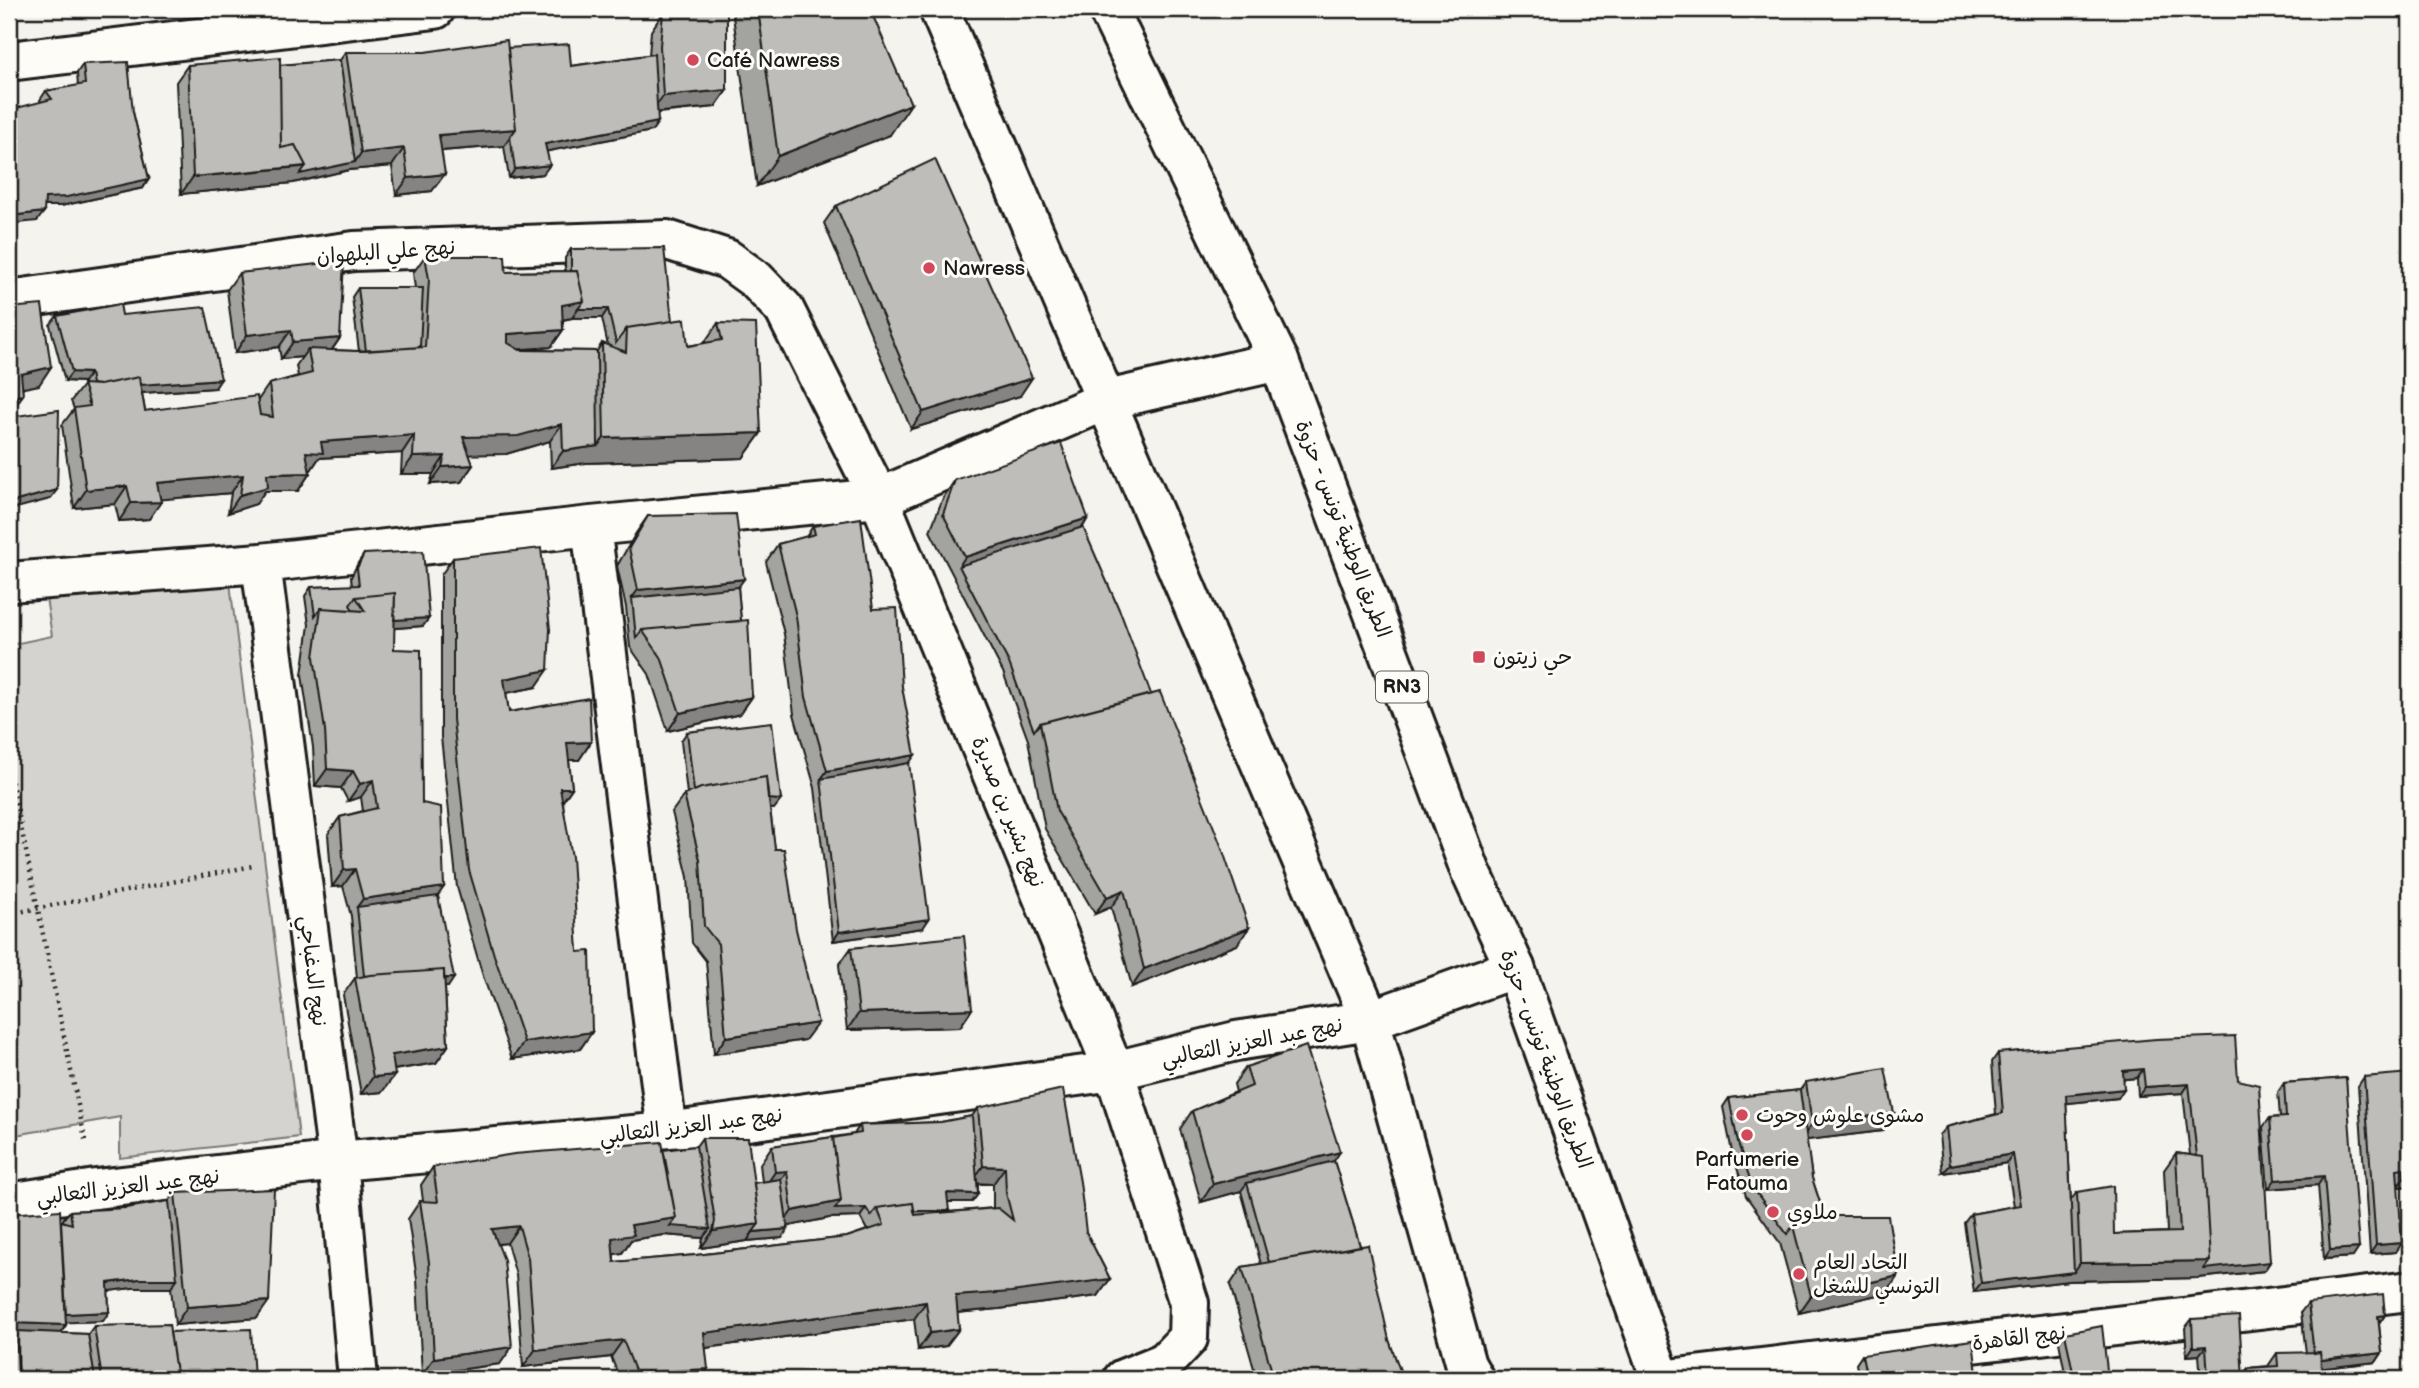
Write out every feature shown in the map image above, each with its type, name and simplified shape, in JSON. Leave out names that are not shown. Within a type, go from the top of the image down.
[{"type":"street","points":[[9,61],[435,9]]},
{"type":"street","points":[[939,9],[1370,1020],[1466,1365],[1474,1379]]},
{"type":"street","name":"الطريق الوطنية تونس - حزوة","points":[[1108,9],[1279,360],[1470,870],[1515,968],[1661,1379]]},
{"type":"street","name":"نهج علي البلهوان","points":[[9,300],[354,251],[667,240],[727,259],[756,279]]},
{"type":"street","name":"نهج بشير بن صديرة","points":[[756,279],[783,309],[879,498],[1114,1070],[1189,1303],[1188,1338],[1165,1362],[1123,1379]]},
{"type":"street","points":[[9,582],[261,563],[591,526],[879,498],[1107,400],[1279,360]]},
{"type":"street","points":[[591,526],[667,1132]]},
{"type":"street","name":"نهج الدغباجي","points":[[261,563],[338,1161],[358,1379]]},
{"type":"street","name":"نهج عبد العزيز الثعالبي","points":[[9,1203],[96,1189],[338,1161],[667,1132],[1114,1070],[1236,1041],[1370,1020],[1515,968]]},
{"type":"street","name":"نهج القاهرة","points":[[1669,1379],[2410,1291]]},
{"type":"path","points":[[9,768],[96,1189]]},
{"type":"path","points":[[9,914],[248,868],[298,853]]},
{"type":"shaded area","points":[[230,583],[299,1137],[120,1158],[120,1117],[9,1136],[9,645],[52,636],[46,598]]},
{"type":"building","points":[[727,9],[727,90],[663,96],[660,46],[663,13]]},
{"type":"building","points":[[758,9],[870,9],[911,104],[778,156]]},
{"type":"building","points":[[507,40],[516,129],[439,135],[445,174],[408,178],[404,148],[361,153],[346,52],[425,52]]},
{"type":"building","points":[[569,44],[571,66],[654,54],[658,122],[545,144],[550,165],[515,169],[510,137],[516,129],[508,48]]},
{"type":"building","points":[[280,57],[281,148],[295,145],[306,166],[193,177],[188,65]]},
{"type":"building","points":[[340,60],[355,162],[300,174],[306,166],[295,145],[281,148],[280,65]]},
{"type":"building","points":[[128,62],[133,112],[149,179],[67,197],[45,198],[44,212],[9,216],[9,110],[52,99],[46,91],[85,84],[83,64]]},
{"type":"building","points":[[935,159],[1032,378],[923,412],[836,206]]},
{"type":"building","points":[[664,248],[672,321],[627,328],[616,343],[608,309],[578,309],[584,301],[577,271],[571,271],[571,249]]},
{"type":"building","points":[[425,256],[505,256],[506,272],[577,271],[584,301],[562,305],[563,330],[508,334],[508,343],[520,350],[597,351],[598,446],[563,451],[562,424],[518,436],[463,437],[473,465],[442,467],[445,456],[413,457],[414,435],[321,442],[323,453],[306,452],[310,473],[267,474],[268,487],[240,495],[243,475],[157,483],[161,502],[131,503],[127,486],[86,490],[74,408],[90,406],[83,384],[100,385],[139,377],[145,411],[257,396],[260,415],[273,417],[269,384],[312,373],[308,349],[355,351],[425,347],[429,279]]},
{"type":"building","points":[[344,261],[340,338],[293,342],[291,330],[247,335],[239,273]]},
{"type":"building","points":[[358,288],[423,288],[420,347],[366,351]]},
{"type":"building","points":[[120,304],[122,315],[205,307],[221,379],[140,385],[139,377],[100,385],[92,384],[90,373],[72,372],[57,316]]},
{"type":"building","points":[[42,305],[51,367],[21,374],[23,395],[9,397],[9,308]]},
{"type":"building","points":[[685,319],[688,346],[722,340],[718,323],[756,324],[761,433],[604,438],[602,343],[626,352],[627,328]]},
{"type":"building","points":[[59,410],[57,490],[9,503],[9,417]]},
{"type":"building","points":[[1061,443],[1088,518],[965,557],[943,514],[955,480]]},
{"type":"building","points":[[736,514],[744,579],[638,590],[629,548],[648,516]]},
{"type":"building","points":[[861,518],[873,609],[897,608],[902,687],[915,755],[827,771],[806,697],[796,616],[778,544],[815,534],[813,526]]},
{"type":"building","points":[[1083,527],[1121,614],[1151,694],[1040,723],[1034,731],[1009,663],[959,566]]},
{"type":"building","points":[[541,548],[550,629],[548,670],[504,679],[509,712],[589,698],[591,742],[567,743],[572,788],[560,788],[572,857],[578,952],[590,951],[592,1032],[524,1042],[469,870],[453,719],[453,558]]},
{"type":"building","points":[[423,551],[429,618],[394,620],[395,593],[356,597],[350,605],[353,610],[321,608],[315,616],[311,587],[359,585],[357,568],[364,554]]},
{"type":"building","points":[[738,587],[741,621],[642,630],[636,638],[632,598]]},
{"type":"building","points":[[395,593],[394,649],[421,650],[422,803],[441,807],[444,887],[363,899],[355,869],[344,870],[340,817],[377,808],[373,780],[360,784],[353,771],[327,769],[325,730],[314,657],[321,608],[365,611],[356,597]]},
{"type":"building","points":[[748,620],[752,697],[680,713],[661,657],[642,630]]},
{"type":"building","points":[[1160,692],[1222,848],[1249,928],[1144,969],[1124,890],[1107,897],[1057,811],[1040,723]]},
{"type":"building","points":[[772,722],[781,800],[768,799],[766,777],[694,791],[687,732]]},
{"type":"building","points":[[909,763],[929,919],[839,932],[821,779]]},
{"type":"building","points":[[766,777],[775,849],[784,849],[796,929],[818,1023],[726,1037],[718,944],[704,926],[700,860],[684,795],[701,788]]},
{"type":"building","points":[[438,896],[454,978],[444,978],[444,970],[364,976],[357,907]]},
{"type":"building","points":[[964,936],[972,1009],[859,1013],[851,948]]},
{"type":"building","points":[[444,970],[448,1046],[392,1055],[395,1075],[373,1077],[355,978]]},
{"type":"building","points":[[2235,1036],[2238,1080],[2259,1085],[2270,1262],[2204,1269],[2210,1261],[2204,1157],[2197,1156],[2189,1084],[2145,1087],[2143,1069],[2123,1071],[2124,1089],[2066,1095],[2074,1272],[1981,1283],[1971,1214],[2021,1205],[2013,1154],[1950,1165],[1946,1127],[2003,1113],[1998,1053],[2156,1039]]},
{"type":"building","points":[[1306,1046],[1340,1152],[1213,1184],[1192,1111],[1252,1086],[1246,1067]]},
{"type":"building","points":[[1885,1068],[1894,1113],[1812,1124],[1806,1082]]},
{"type":"building","points":[[2410,1073],[2410,1177],[2404,1178],[2403,1168],[2397,1169],[2402,1243],[2376,1245],[2364,1077]]},
{"type":"building","points":[[2346,1078],[2359,1248],[2330,1250],[2324,1176],[2275,1180],[2270,1118],[2286,1117],[2284,1083]]},
{"type":"building","points":[[1063,1089],[1086,1232],[1110,1279],[956,1296],[959,1329],[930,1333],[926,1302],[704,1333],[708,1369],[636,1373],[623,1340],[535,1350],[528,1258],[519,1226],[492,1229],[504,1260],[512,1347],[434,1358],[429,1262],[420,1201],[438,1202],[433,1167],[514,1154],[662,1142],[676,1218],[631,1225],[634,1235],[612,1238],[614,1262],[847,1237],[884,1225],[877,1208],[913,1203],[915,1215],[998,1208],[1013,1220],[1006,1193],[1005,1167],[983,1166],[978,1108]]},
{"type":"building","points":[[1800,1090],[1812,1178],[1825,1218],[1793,1226],[1787,1234],[1753,1188],[1738,1143],[1729,1098]]},
{"type":"building","points":[[972,1116],[978,1194],[947,1193],[949,1211],[914,1211],[913,1203],[877,1208],[871,1216],[866,1208],[835,1209],[841,1201],[833,1138],[861,1133],[860,1125],[941,1122]]},
{"type":"building","points":[[833,1137],[841,1201],[792,1211],[787,1171],[775,1172],[772,1146]]},
{"type":"building","points":[[702,1138],[748,1138],[759,1224],[713,1231],[715,1221]]},
{"type":"building","points":[[696,1146],[710,1229],[670,1226],[676,1218],[663,1150]]},
{"type":"building","points":[[2176,1153],[2204,1157],[2210,1261],[2080,1263],[2077,1192],[2113,1186],[2114,1234],[2180,1232]]},
{"type":"building","points":[[1334,1161],[1360,1246],[1269,1262],[1247,1183]]},
{"type":"building","points":[[781,1179],[788,1229],[753,1232],[759,1224],[754,1183]]},
{"type":"building","points":[[274,1189],[269,1301],[187,1307],[175,1193]]},
{"type":"building","points":[[169,1201],[177,1279],[139,1279],[108,1283],[109,1312],[66,1314],[61,1221],[72,1224],[70,1211],[126,1208]]},
{"type":"building","points":[[60,1210],[66,1325],[15,1323],[19,1379],[9,1379],[9,1214]]},
{"type":"building","points":[[1833,1216],[1888,1216],[1898,1276],[1811,1296],[1793,1226]]},
{"type":"building","points":[[1368,1245],[1389,1340],[1403,1379],[1274,1379],[1242,1267]]},
{"type":"building","points":[[2383,1294],[2385,1315],[2378,1316],[2382,1353],[2321,1360],[2320,1352],[2314,1353],[2308,1303]]},
{"type":"building","points":[[2239,1316],[2243,1379],[2208,1379],[2206,1346],[2193,1347],[2192,1319]]},
{"type":"building","points":[[169,1324],[177,1379],[102,1379],[94,1326]]},
{"type":"building","points":[[2102,1326],[2108,1379],[2064,1379],[2063,1374],[2073,1372],[2065,1333]]},
{"type":"building","points":[[251,1329],[254,1379],[177,1379],[170,1332]]},
{"type":"building","points":[[16,1331],[88,1334],[95,1379],[19,1379]]},
{"type":"building","points":[[1973,1340],[1977,1374],[2000,1370],[2002,1379],[1867,1379],[1862,1355]]},
{"type":"building","points":[[2320,1352],[2323,1379],[2248,1379],[2248,1368],[2278,1366],[2277,1353]]},
{"type":"place","name":"Café Nawress","points":[[693,60]]},
{"type":"place","name":"Nawress","points":[[929,268]]},
{"type":"place","name":"حي زيتون","points":[[1479,657]]},
{"type":"place","name":"مشوى علوش وحوت","points":[[1742,1115]]},
{"type":"place","name":"Parfumerie Fatouma","points":[[1747,1135]]},
{"type":"place","name":"ملاوي","points":[[1773,1212]]},
{"type":"place","name":"التحاد العام التونسي للشغل","points":[[1799,1274]]}]
